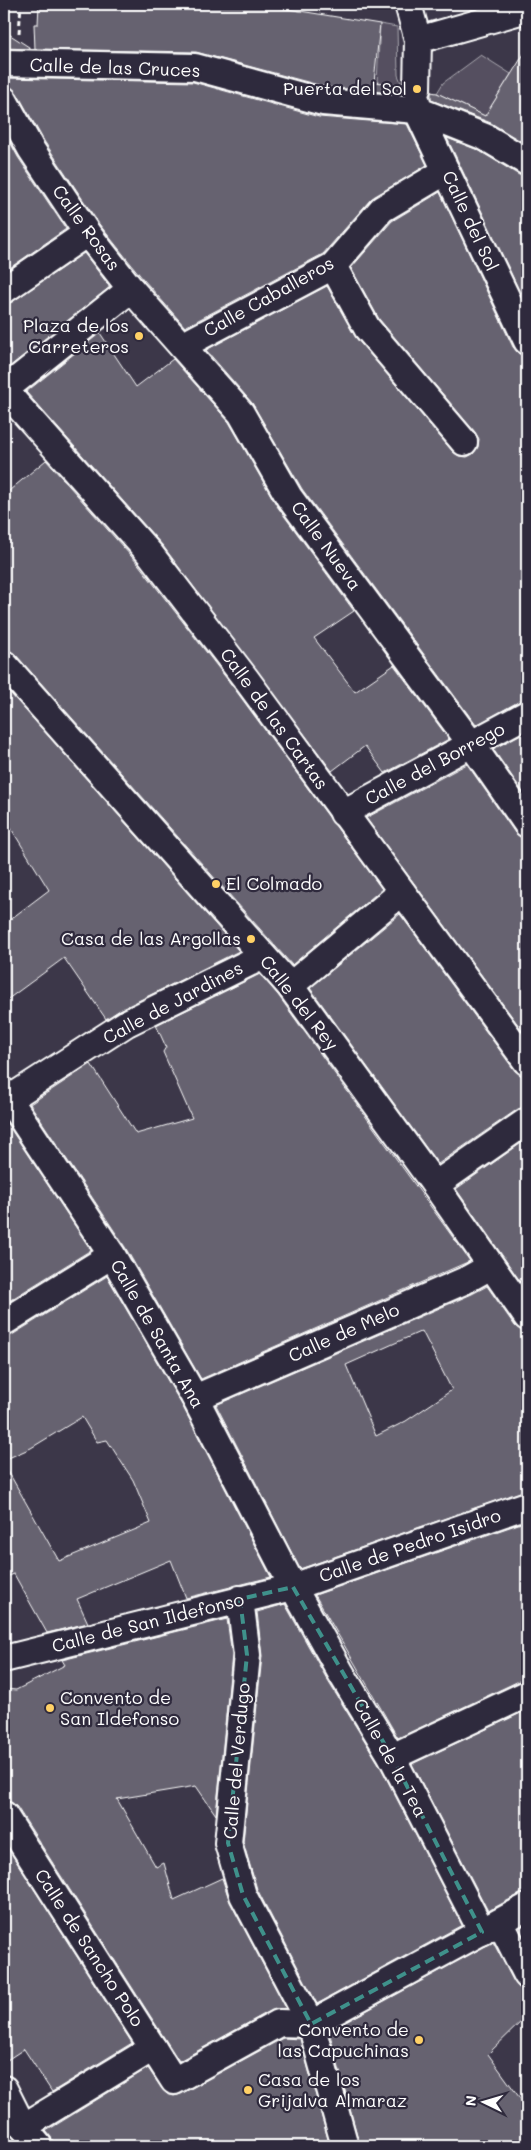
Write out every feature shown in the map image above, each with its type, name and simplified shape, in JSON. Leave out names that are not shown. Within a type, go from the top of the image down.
[{"type":"street","name":"Calle del Sol","points":[[408,4],[418,40],[417,99],[446,171],[527,341]]},
{"type":"street","points":[[418,40],[527,9]]},
{"type":"street","name":"Calle de las Cruces","points":[[11,64],[195,67],[323,102],[417,99],[527,162]]},
{"type":"street","name":"Calle Rosas","points":[[4,100],[31,149],[87,233],[131,289],[182,346]]},
{"type":"street","name":"Calle Caballeros","points":[[182,346],[333,266],[382,208],[446,171]]},
{"type":"street","points":[[4,290],[87,233]]},
{"type":"street","points":[[333,266],[367,328],[464,442]]},
{"type":"street","points":[[4,390],[131,289]]},
{"type":"street","name":"Calle Nueva","points":[[182,346],[241,413],[289,497],[472,745],[527,824]]},
{"type":"street","name":"Calle de las Cartas","points":[[4,390],[151,555],[246,679],[527,1062]]},
{"type":"street","name":"Calle del Rey","points":[[4,664],[290,986],[435,1185],[527,1318]]},
{"type":"street","name":"Calle del Borrego","points":[[343,813],[527,714]]},
{"type":"street","points":[[290,986],[402,892]]},
{"type":"street","name":"Calle de Jardines","points":[[6,1096],[127,1023],[263,956]]},
{"type":"street","name":"Calle de Santa Ana","points":[[6,1096],[112,1255],[195,1398],[293,1587]]},
{"type":"street","points":[[435,1185],[527,1121]]},
{"type":"street","points":[[4,1322],[112,1255]]},
{"type":"street","name":"Calle de Melo","points":[[195,1398],[466,1280],[491,1266]]},
{"type":"street","name":"Calle de Pedro Isidro","points":[[293,1587],[527,1505]]},
{"type":"street","name":"Calle de San Ildefonso","points":[[4,1659],[293,1587]]},
{"type":"street","name":"Calle de la Tea","points":[[293,1587],[341,1673],[491,1927],[527,1975]]},
{"type":"street","name":"Calle del Verdugo","points":[[240,1600],[247,1655],[228,1843],[243,1895],[311,2024],[345,2146]]},
{"type":"street","points":[[392,1757],[527,1694]]},
{"type":"street","name":"Calle de Sancho Polo","points":[[4,1815],[174,2081],[278,2022],[311,2024]]},
{"type":"street","points":[[311,2024],[527,1908]]},
{"type":"street","points":[[4,2089],[31,2136],[153,2048]]},
{"type":"highlighted area","points":[[293,1587],[392,1757],[482,1932],[311,2024],[243,1895],[228,1843],[247,1655],[240,1599]]},
{"type":"shaded area","points":[[380,24],[397,27],[398,75],[402,85],[377,82]]},
{"type":"shaded area","points":[[481,55],[511,74],[485,116],[437,93],[443,83]]},
{"type":"building","points":[[39,4],[257,4],[380,24],[374,82],[402,85],[403,94],[326,87],[196,52],[35,49],[34,24],[38,24]]},
{"type":"building","points":[[4,31],[32,49],[4,48]]},
{"type":"building","points":[[527,49],[527,145],[491,123],[431,100],[431,92],[437,93],[485,116]]},
{"type":"building","points":[[4,78],[193,82],[319,117],[407,124],[427,165],[371,199],[323,254],[185,327],[99,224],[44,141],[17,93],[11,87],[4,85]]},
{"type":"building","points":[[4,131],[18,157],[66,229],[4,272]]},
{"type":"building","points":[[447,138],[478,150],[519,175],[527,177],[527,307]]},
{"type":"building","points":[[440,192],[513,347],[519,354],[527,356],[527,699],[476,725],[302,489],[252,403],[206,350],[327,286],[356,338],[453,452],[459,456],[467,457],[473,454],[478,447],[479,439],[475,432],[379,319],[351,268],[392,221]]},
{"type":"building","points":[[84,253],[110,287],[4,371],[4,305],[12,302]]},
{"type":"building","points":[[100,333],[136,387],[173,359],[229,422],[277,506],[354,611],[314,638],[355,692],[394,665],[449,739],[385,773],[365,746],[332,771],[163,546],[26,392]]},
{"type":"building","points":[[46,460],[139,565],[234,688],[382,889],[292,965],[15,654],[4,649],[4,495]]},
{"type":"building","points":[[4,686],[239,951],[120,1010],[106,1019],[64,958],[4,1002],[4,924],[49,890],[4,817]]},
{"type":"building","points":[[527,731],[527,798],[493,749]]},
{"type":"building","points":[[467,764],[515,833],[527,839],[527,1037],[366,818]]},
{"type":"building","points":[[400,914],[515,1071],[527,1077],[527,1106],[518,1109],[438,1164],[310,988]]},
{"type":"building","points":[[260,974],[278,995],[470,1261],[201,1379],[125,1247],[30,1104],[91,1064],[136,1134],[192,1118],[163,1052],[166,1047],[156,1025]]},
{"type":"building","points":[[4,1119],[91,1250],[4,1304]]},
{"type":"building","points":[[527,1139],[527,1291],[456,1189]]},
{"type":"building","points":[[107,1276],[182,1405],[271,1577],[186,1598],[171,1560],[77,1599],[88,1623],[47,1633],[14,1574],[4,1578],[4,1464],[59,1561],[151,1523],[133,1480],[107,1440],[97,1442],[82,1417],[31,1448],[4,1460],[4,1337],[12,1335]]},
{"type":"building","points":[[487,1286],[515,1326],[527,1332],[527,1490],[300,1569],[216,1405]],"holes":[[[422,1331],[452,1390],[406,1421],[376,1436],[346,1365]]]},
{"type":"building","points":[[527,1521],[527,1679],[521,1680],[398,1738],[315,1595]]},
{"type":"building","points":[[285,1604],[328,1681],[379,1764],[462,1925],[317,2004],[257,1889],[243,1842],[262,1656],[257,1612]]},
{"type":"building","points":[[227,1619],[232,1655],[216,1815],[196,1786],[117,1799],[156,1867],[164,1863],[174,1900],[222,1878],[230,1902],[286,2008],[272,2010],[179,2061],[17,1807],[11,1802],[4,1800],[4,1689],[16,1690],[65,1665],[62,1660]]},
{"type":"building","points":[[527,1710],[527,1892],[488,1911],[412,1764]]},
{"type":"building","points":[[4,1842],[132,2043],[52,2092],[24,2049],[4,2062]]},
{"type":"building","name":"Convento de las Capuchinas","points":[[493,1942],[514,1982],[519,1988],[527,1990],[527,2016],[488,2054],[527,2108],[527,2146],[360,2146],[329,2031]]},
{"type":"building","points":[[283,2038],[300,2039],[330,2146],[54,2146],[51,2137],[46,2131],[148,2068],[162,2089],[167,2094],[174,2096],[181,2094]]},
{"type":"place","name":"Puerta del Sol","points":[[417,89]]},
{"type":"place","name":"Plaza de los Carreteros","points":[[139,336]]},
{"type":"place","name":"El Colmado","points":[[216,884]]},
{"type":"place","name":"Casa de las Argollas","points":[[251,939]]},
{"type":"place","name":"Convento de San Ildefonso","points":[[50,1708]]},
{"type":"place","name":"Convento de las Capuchinas","points":[[419,2040]]},
{"type":"place","name":"Casa de los Grijalva Almaraz","points":[[248,2090]]}]
